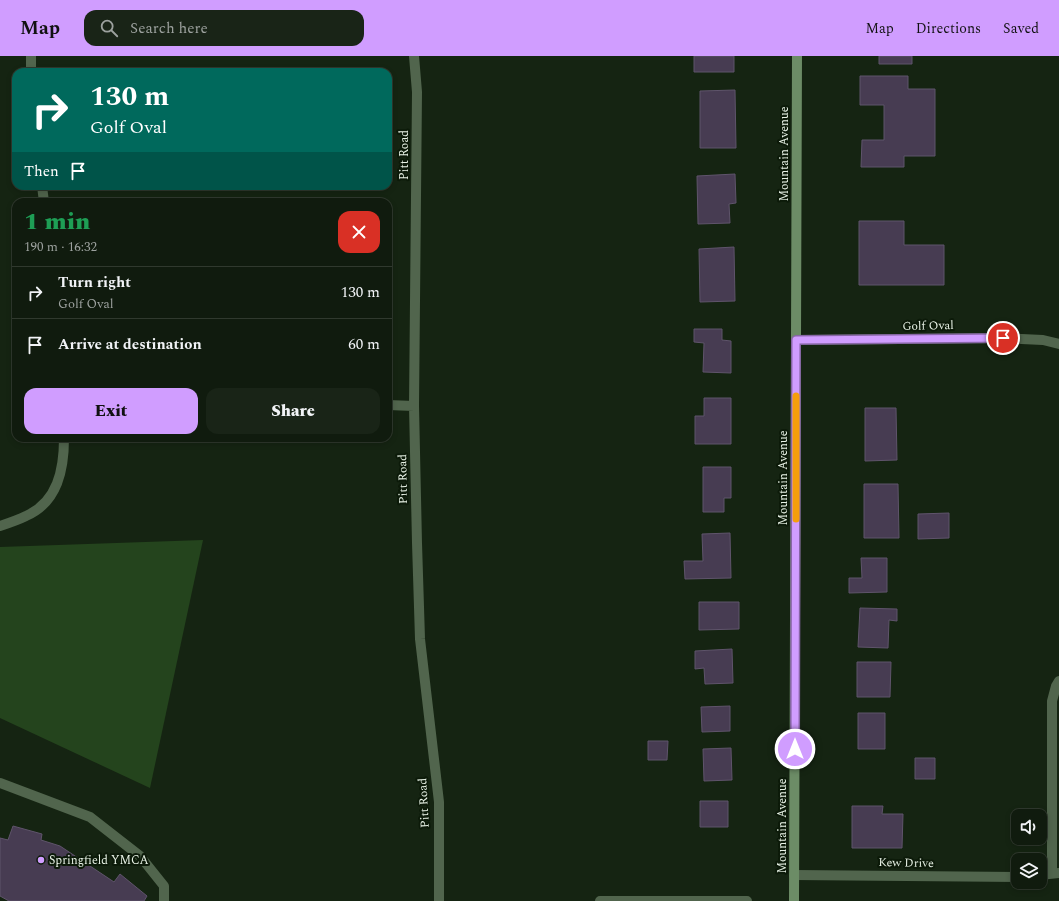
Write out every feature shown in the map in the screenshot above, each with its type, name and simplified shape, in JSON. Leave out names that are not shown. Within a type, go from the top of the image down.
[{"type":"street","points":[[31,56],[31,68]]},
{"type":"street","name":"Pitt Road","points":[[414,56],[417,92],[414,406],[420,638],[439,802],[439,901]]},
{"type":"street","name":"Mountain Avenue","points":[[794,901],[797,56]]},
{"type":"street","name":"Golf Oval","points":[[796,340],[1003,338],[1043,340],[1059,344]]},
{"type":"street","points":[[392,405],[414,406]]},
{"type":"street","points":[[0,526],[27,516],[44,505],[58,485],[64,461],[64,442]]},
{"type":"street","points":[[1056,873],[1052,701],[1059,681]]},
{"type":"street","points":[[0,783],[90,817],[140,856],[164,886],[164,901]]},
{"type":"street","name":"Kew Drive","points":[[794,875],[1011,877]]},
{"type":"street","points":[[601,900],[747,901]]},
{"type":"green space","points":[[203,540],[150,788],[0,718],[0,547]]},
{"type":"building","points":[[694,56],[734,56],[734,72],[694,72]]},
{"type":"building","points":[[879,56],[912,56],[912,64],[879,64]]},
{"type":"building","points":[[860,76],[908,76],[908,89],[935,89],[935,156],[904,156],[904,167],[861,167],[862,140],[884,140],[884,105],[860,105]]},
{"type":"building","points":[[735,90],[736,148],[700,148],[700,91]]},
{"type":"building","points":[[735,174],[736,203],[729,204],[730,223],[698,224],[697,176]]},
{"type":"building","points":[[859,221],[904,221],[904,245],[944,245],[944,285],[859,285]]},
{"type":"building","points":[[734,247],[735,301],[700,302],[699,249]]},
{"type":"building","points":[[694,329],[722,329],[722,340],[731,341],[731,373],[703,372],[704,343],[694,342]]},
{"type":"building","points":[[704,398],[731,398],[731,444],[695,444],[695,416],[704,416]]},
{"type":"building","points":[[865,408],[896,408],[897,460],[865,461]]},
{"type":"building","points":[[703,467],[731,467],[731,498],[724,498],[724,512],[703,512]]},
{"type":"building","points":[[864,484],[898,484],[899,538],[864,538]]},
{"type":"building","points":[[949,513],[949,538],[918,539],[918,514]]},
{"type":"building","points":[[730,533],[731,578],[685,579],[684,561],[703,561],[702,534]]},
{"type":"building","points":[[861,558],[887,558],[887,592],[849,593],[849,578],[862,578]]},
{"type":"building","points":[[699,602],[739,602],[739,629],[699,630]]},
{"type":"building","points":[[860,608],[897,609],[897,621],[889,620],[888,648],[858,647]]},
{"type":"building","points":[[732,649],[733,683],[705,684],[704,668],[695,669],[695,651]]},
{"type":"building","points":[[857,662],[891,662],[890,697],[857,697]]},
{"type":"building","points":[[730,706],[730,731],[702,732],[701,707]]},
{"type":"building","points":[[858,713],[885,713],[885,749],[858,749]]},
{"type":"building","points":[[648,741],[668,741],[667,760],[648,760]]},
{"type":"building","points":[[731,748],[732,780],[704,781],[703,749]]},
{"type":"building","points":[[915,758],[935,758],[935,779],[915,779]]},
{"type":"building","points":[[700,801],[728,801],[728,827],[700,827]]},
{"type":"building","points":[[852,806],[883,806],[882,814],[903,814],[902,848],[852,848]]},
{"type":"building","name":"Springfield YMCA","points":[[13,826],[42,834],[41,840],[60,846],[114,882],[120,874],[147,896],[144,901],[9,901],[0,896],[0,838],[8,840]]},
{"type":"slow traffic","points":[[796,396],[796,519]]},
{"type":"place","name":"Springfield YMCA","points":[[41,860]]},
{"type":"route","points":[[795,749],[796,340],[1003,338]]}]
